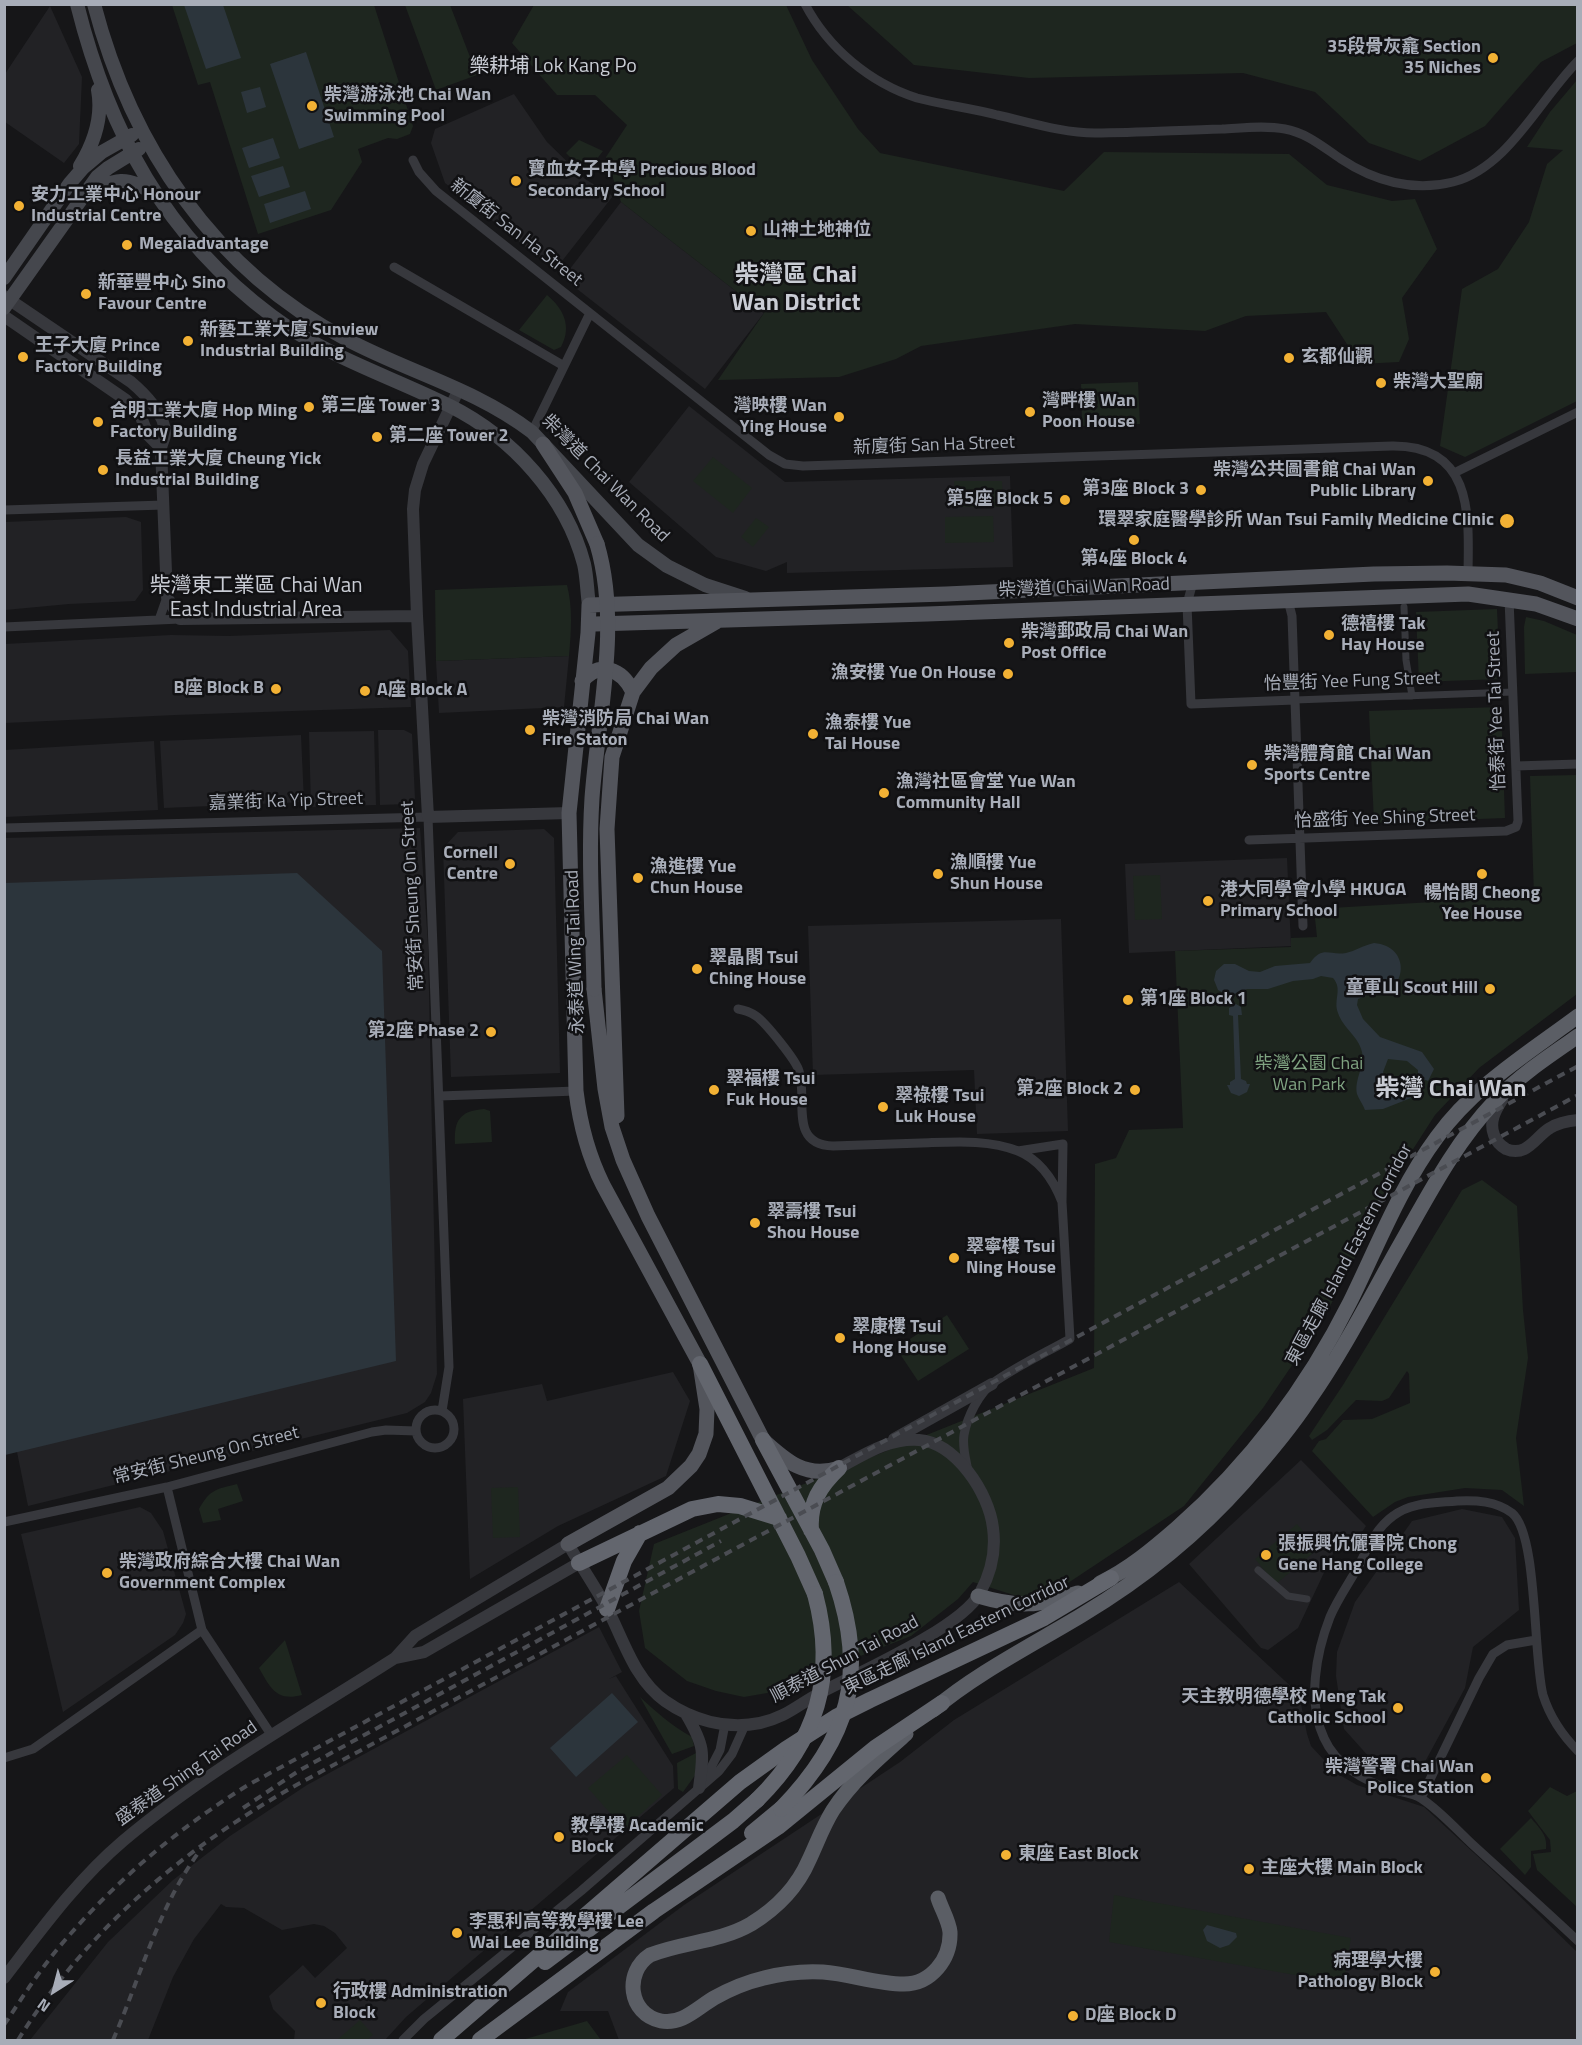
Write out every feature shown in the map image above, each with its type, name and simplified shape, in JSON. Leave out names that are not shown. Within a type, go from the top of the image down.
[{"type":"highway","name":"東區走廊 Island Eastern Corridor","points":[[441,2040],[740,1782],[786,1749],[870,1700],[1044,1618],[1111,1578],[1168,1536],[1223,1486],[1285,1410],[1339,1324],[1416,1170],[1449,1120],[1484,1085],[1578,1016]]},
{"type":"highway","name":"東區走廊 Island Eastern Corridor","points":[[480,2040],[654,1911],[778,1827],[875,1748],[995,1667],[1088,1612],[1130,1584],[1192,1533],[1243,1483],[1288,1430],[1321,1383],[1448,1161],[1484,1114],[1515,1082],[1578,1036]]},
{"type":"highway","points":[[466,2019],[734,1821],[780,1776],[801,1746],[813,1721],[820,1695],[825,1659],[815,1594],[700,1364]]},
{"type":"highway","points":[[654,1911],[781,1809],[822,1760],[836,1734],[846,1707],[851,1678],[852,1650],[848,1623],[836,1581],[764,1440]]},
{"type":"highway","points":[[812,1531],[810,1518],[813,1502],[823,1484],[839,1468]]},
{"type":"highway","points":[[579,1563],[692,1509],[718,1504],[740,1506],[778,1518]]},
{"type":"highway","points":[[607,1609],[624,1561],[640,1533]]},
{"type":"highway","points":[[978,1596],[1012,1604],[1037,1604],[1080,1592],[1111,1578]]},
{"type":"highway","points":[[938,1898],[950,1931],[948,1946],[937,1969],[919,1982],[895,1984],[824,1972],[779,1975],[728,1991],[683,2018],[672,2021],[648,2015],[634,1998],[634,1974],[646,1958],[656,1952],[740,1930],[763,1917],[780,1902],[801,1876],[821,1831],[841,1799],[890,1749],[942,1703]]},
{"type":"main road","points":[[4,278],[70,183],[93,143],[98,125],[99,95],[77,4]]},
{"type":"main road","name":"柴灣道 Chai Wan Road","points":[[94,4],[112,64],[149,143],[171,181],[207,229],[240,265],[306,316],[347,340],[498,408],[537,438],[638,545],[667,566],[705,585],[749,600]]},
{"type":"main road","points":[[92,60],[110,109],[132,153],[159,198],[184,234],[202,254],[273,317],[330,353],[451,406]]},
{"type":"main road","points":[[70,183],[95,157],[142,130]]},
{"type":"main road","points":[[6,301],[102,172],[149,143]]},
{"type":"main road","points":[[78,203],[97,189],[121,180],[140,184],[159,198]]},
{"type":"main road","name":"永泰道 Wing Tai Road","points":[[451,406],[498,436],[517,453],[542,482],[576,540],[584,566],[589,624],[569,813],[576,1091],[585,1140],[596,1170],[700,1364],[707,1409],[707,1425],[703,1443],[692,1466],[681,1478],[669,1488],[568,1544]]},
{"type":"main road","name":"永泰道 Wing Tai Road","points":[[537,438],[575,493],[597,544],[606,585],[609,621],[591,815],[594,989],[605,1089],[617,1143],[648,1216],[764,1440]]},
{"type":"main road","points":[[1468,573],[1468,594]]},
{"type":"main road","name":"柴灣道 Chai Wan Road","points":[[588,604],[946,594],[1287,578],[1468,573],[1506,575],[1524,579],[1578,598]]},
{"type":"main road","points":[[1287,578],[1288,600]]},
{"type":"main road","name":"柴灣道 Chai Wan Road","points":[[589,624],[1468,594],[1543,606],[1578,619]]},
{"type":"main road","points":[[617,1143],[618,1089],[612,990],[607,829],[612,757],[633,692],[651,668],[676,645],[721,620]]},
{"type":"main road","points":[[582,681],[588,673],[596,669],[608,670],[618,673],[628,682],[633,692]]},
{"type":"main road","points":[[764,1440],[780,1455],[808,1470],[821,1472],[839,1468]]},
{"type":"street","points":[[805,4],[811,16],[833,44],[862,70],[886,85],[918,98],[1084,133],[1251,127],[1285,129],[1308,136],[1368,175],[1412,186],[1455,182],[1488,165],[1512,141],[1578,61]]},
{"type":"street","name":"新廈街 San Ha Street","points":[[413,160],[418,172],[436,191],[776,460],[794,466],[1402,446],[1429,453],[1454,473],[1464,491],[1467,511],[1468,573]]},
{"type":"street","points":[[394,267],[564,366]]},
{"type":"street","points":[[6,301],[131,382],[147,397],[159,414],[165,432],[161,448],[167,597],[159,620]]},
{"type":"street","points":[[537,438],[564,366],[590,313]]},
{"type":"street","points":[[4,316],[126,400],[141,417],[148,435],[161,448]]},
{"type":"street","name":"常安街 Sheung On Street","points":[[442,1411],[449,1367],[429,817],[413,509],[415,490],[423,464],[459,389]]},
{"type":"street","points":[[1454,473],[1578,412]]},
{"type":"street","points":[[4,510],[164,505]]},
{"type":"street","points":[[1187,604],[1193,582]]},
{"type":"street","points":[[167,597],[180,619]]},
{"type":"street","name":"怡泰街 Yee Tai Street","points":[[1509,599],[1518,821]]},
{"type":"street","points":[[1288,600],[1292,616],[1304,926]]},
{"type":"street","name":"怡豐街 Yee Fung Street","points":[[1187,604],[1191,704],[1513,692]]},
{"type":"street","points":[[1404,607],[1412,696]]},
{"type":"street","points":[[4,627],[180,619],[417,616]]},
{"type":"street","points":[[1516,766],[1578,764]]},
{"type":"street","name":"嘉業街 Ka Yip Street","points":[[4,828],[569,813]]},
{"type":"street","name":"怡盛街 Yee Shing Street","points":[[1249,840],[1506,831],[1516,827],[1518,821]]},
{"type":"street","points":[[738,1009],[751,1013],[761,1020],[797,1065],[801,1079],[803,1125],[811,1139],[825,1146],[963,1142],[998,1146],[1017,1151],[1040,1166]]},
{"type":"street","points":[[1515,1082],[1493,1117],[1494,1135],[1504,1148],[1515,1151],[1525,1149],[1549,1128],[1578,1120]]},
{"type":"street","points":[[440,1096],[576,1091]]},
{"type":"street","points":[[839,1468],[888,1443],[1070,1339],[1062,1202],[1063,1144],[1041,1148],[1036,1160],[1052,1180],[1062,1202]]},
{"type":"street","points":[[1017,1151],[1048,1147]]},
{"type":"street","points":[[968,1472],[964,1453],[964,1435],[968,1421],[982,1396],[992,1384]]},
{"type":"street","points":[[429,1410],[442,1411],[451,1419],[452,1437],[438,1448],[426,1446],[421,1442],[416,1425],[423,1414],[429,1410]]},
{"type":"street","name":"常安街 Sheung On Street","points":[[4,1522],[167,1487],[372,1432],[416,1431]]},
{"type":"street","name":"順泰道 Shun Tai Road","points":[[568,1544],[607,1609],[647,1684],[666,1701],[686,1714],[725,1724],[761,1723],[795,1710],[815,1695],[935,1632],[955,1619],[978,1596],[991,1568],[994,1549],[993,1526],[987,1506],[959,1460],[935,1444],[920,1440],[888,1443]]},
{"type":"street","points":[[167,1487],[202,1630],[272,1736]]},
{"type":"street","points":[[1578,1751],[1562,1734],[1546,1702],[1540,1682],[1525,1538],[1518,1520],[1508,1511],[1492,1503],[1476,1501],[1425,1504],[1400,1511],[1380,1529],[1331,1615],[1321,1646],[1315,1698],[1318,1722],[1327,1745],[1351,1770],[1384,1787],[1421,1798],[1578,1941]]},
{"type":"street","name":"盛泰道 Shing Tai Road","points":[[4,1978],[54,1913],[85,1878],[123,1842],[190,1790],[394,1658],[415,1636],[568,1544]]},
{"type":"street","name":"盛泰道 Shing Tai Road","points":[[394,1658],[424,1652],[579,1563]]},
{"type":"street","points":[[1258,1570],[1288,1596],[1307,1599]]},
{"type":"street","points":[[4,1758],[33,1749],[202,1630]]},
{"type":"street","points":[[1421,1798],[1493,1654],[1507,1645],[1536,1640]]},
{"type":"street","points":[[686,1714],[698,1733],[702,1745],[699,1788]]},
{"type":"street","points":[[699,1788],[720,1750],[725,1724]]},
{"type":"street","points":[[403,2040],[424,2019],[581,1891],[719,1771],[732,1754],[745,1725]]},
{"type":"shaded area","points":[[184,5],[223,5],[241,58],[206,69]]},
{"type":"shaded area","points":[[50,6],[82,77],[79,144],[64,163],[5,122],[5,74]]},
{"type":"shaded area","points":[[306,52],[334,137],[299,149],[270,64]]},
{"type":"shaded area","points":[[260,87],[266,107],[247,113],[241,92]]},
{"type":"shaded area","name":"寶血女子中學 Precious Blood Secondary School","points":[[514,94],[547,142],[585,179],[613,196],[555,270],[445,183],[431,143],[435,129]]},
{"type":"shaded area","points":[[273,138],[280,158],[249,168],[242,148]]},
{"type":"shaded area","points":[[283,166],[290,187],[259,197],[251,176]]},
{"type":"shaded area","points":[[305,191],[311,209],[270,223],[264,204]]},
{"type":"shaded area","points":[[621,202],[764,313],[705,389],[563,278]]},
{"type":"shaded area","points":[[689,406],[785,482],[1010,476],[1013,567],[787,573],[787,562],[766,571],[716,557],[629,482]]},
{"type":"shaded area","points":[[126,517],[141,522],[143,590],[135,601],[5,610],[5,522]]},
{"type":"shaded area","points":[[390,630],[408,651],[411,707],[5,723],[5,644],[171,635],[229,636]]},
{"type":"shaded area","points":[[569,656],[564,707],[439,713],[436,661]]},
{"type":"shaded area","points":[[378,730],[404,730],[412,734],[415,799],[407,804],[380,805]]},
{"type":"shaded area","points":[[374,731],[376,805],[311,807],[309,732]]},
{"type":"shaded area","points":[[301,735],[304,802],[164,808],[160,741]]},
{"type":"shaded area","points":[[154,741],[158,810],[5,817],[5,750]]},
{"type":"shaded area","points":[[420,828],[428,944],[437,1374],[431,1393],[425,1402],[407,1413],[28,1506],[17,1452],[4,1444],[4,838]]},
{"type":"shaded area","points":[[544,829],[554,838],[560,1073],[451,1077],[443,848],[458,832]]},
{"type":"shaded area","name":"港大同學會小學 HKUGA Primary School","points":[[1287,858],[1291,946],[1129,953],[1125,864]]},
{"type":"shaded area","points":[[297,873],[382,951],[396,1361],[5,1455],[5,883]]},
{"type":"shaded area","points":[[1061,919],[1068,1131],[977,1134],[974,1070],[813,1075],[808,926]]},
{"type":"shaded area","points":[[1374,943],[1387,946],[1396,953],[1401,972],[1391,989],[1381,993],[1368,992],[1366,996],[1358,999],[1357,1005],[1363,1019],[1380,1037],[1422,1052],[1434,1069],[1428,1081],[1418,1077],[1418,1070],[1407,1061],[1388,1059],[1383,1072],[1389,1087],[1409,1089],[1411,1098],[1383,1109],[1365,1110],[1356,1089],[1362,1052],[1358,1042],[1338,1013],[1338,990],[1333,978],[1321,976],[1293,981],[1268,989],[1247,989],[1232,995],[1218,990],[1214,980],[1216,971],[1224,964],[1235,964],[1249,971],[1260,972],[1275,966],[1310,963],[1319,954],[1346,953]]},
{"type":"shaded area","points":[[1236,1004],[1241,1007],[1242,1015],[1238,1015],[1241,1079],[1250,1084],[1247,1092],[1239,1096],[1231,1093],[1227,1085],[1235,1079],[1233,1016],[1229,1015],[1229,1008]]},
{"type":"shaded area","points":[[673,1372],[690,1401],[666,1476],[558,1526],[470,1579],[463,1399],[542,1384],[547,1401]]},
{"type":"shaded area","name":"張振興伉儷書院 Chong Gene Hang College","points":[[1301,1460],[1366,1526],[1354,1544],[1337,1545],[1298,1628],[1268,1650],[1261,1648],[1189,1564]]},
{"type":"shaded area","name":"柴灣政府綜合大樓 Chai Wan Government Complex","points":[[140,1507],[151,1513],[163,1531],[186,1614],[183,1623],[175,1635],[63,1712],[21,1534]]},
{"type":"shaded area","points":[[1462,1509],[1502,1517],[1515,1538],[1519,1610],[1473,1647],[1465,1688],[1420,1771],[1370,1758],[1344,1729],[1336,1676],[1337,1652],[1355,1602],[1412,1521]]},
{"type":"shaded area","points":[[1179,1582],[1299,1694],[1311,1746],[1336,1773],[1357,1785],[1424,1807],[1577,1952],[1577,2040],[619,2040],[608,2011],[560,2011],[568,1992],[684,1905],[900,1762],[954,1720]]},
{"type":"shaded area","points":[[599,1627],[622,1672],[609,1679],[616,1676],[673,1766],[674,1788],[406,2017],[385,2040],[294,2040],[295,2031],[273,2009],[269,1996],[303,1965],[315,1978],[347,1948],[335,1933],[324,1926],[314,1924],[282,1930],[244,1908],[226,1907],[221,1904],[194,1939],[173,1977],[148,2040],[30,2040],[108,1942],[173,1880],[230,1836],[307,1785]]},
{"type":"shaded area","points":[[612,1693],[638,1722],[576,1777],[550,1748]]},
{"type":"shaded area","points":[[1207,1925],[1236,1933],[1237,1937],[1229,1945],[1220,1948],[1207,1941],[1203,1930]]},
{"type":"green space","name":"柴灣游泳池 Chai Wan Swimming Pool","points":[[172,5],[374,5],[413,126],[410,134],[397,139],[388,138],[358,149],[362,162],[331,210],[258,234],[210,82],[198,85]]},
{"type":"green space","points":[[405,5],[450,5],[477,75],[436,90]]},
{"type":"green space","points":[[534,5],[786,5],[812,60],[858,129],[880,153],[1064,191],[1104,152],[1289,154],[1327,185],[1392,201],[1415,199],[1437,249],[1402,298],[1409,339],[1399,362],[1360,364],[1326,312],[1246,316],[1205,331],[1075,324],[921,346],[896,359],[839,377],[718,380],[764,313],[621,202],[606,157],[627,125],[595,95],[557,95],[512,43]]},
{"type":"green space","points":[[847,5],[1577,5],[1577,43],[1541,62],[1485,126],[1420,161],[1369,143],[1315,92],[1243,73],[1029,78],[914,65]]},
{"type":"green space","points":[[1577,80],[1577,401],[1465,457],[1440,446],[1462,289],[1498,269],[1529,222],[1547,164],[1563,150],[1527,147],[1550,112]]},
{"type":"green space","points":[[579,140],[603,151],[586,173],[566,153]]},
{"type":"green space","points":[[547,295],[562,312],[566,325],[561,347],[554,350],[519,330]]},
{"type":"green space","points":[[1138,382],[1140,424],[1082,426],[1081,384]]},
{"type":"green space","points":[[713,457],[752,488],[733,513],[693,481]]},
{"type":"green space","points":[[954,481],[1002,481],[1003,507],[955,507]]},
{"type":"green space","points":[[993,516],[994,542],[945,543],[945,517]]},
{"type":"green space","points":[[756,518],[769,527],[753,547],[741,537]]},
{"type":"green space","points":[[567,585],[571,611],[569,656],[436,661],[435,590]]},
{"type":"green space","points":[[1497,609],[1500,679],[1419,682],[1416,612]]},
{"type":"green space","points":[[1526,617],[1544,621],[1577,635],[1577,672],[1525,674],[1524,627]]},
{"type":"green space","points":[[1501,707],[1505,818],[1374,823],[1369,711]]},
{"type":"green space","name":"柴灣公園 Chai Wan Park","points":[[1577,775],[1577,994],[1479,1068],[1435,1115],[1399,1171],[1324,1318],[1263,1408],[1184,1506],[1068,1583],[1029,1600],[973,1582],[958,1599],[911,1636],[767,1693],[744,1697],[687,1681],[645,1648],[639,1611],[654,1544],[1094,1368],[1095,1164],[1116,1158],[1129,1130],[1183,1128],[1175,951],[1291,947],[1291,938],[1317,937],[1314,909],[1534,896],[1530,776]]},
{"type":"green space","points":[[1160,875],[1162,919],[1135,920],[1133,876]]},
{"type":"green space","points":[[484,1109],[490,1111],[492,1142],[455,1144],[457,1123],[460,1119],[469,1112]]},
{"type":"green space","points":[[1482,1180],[1517,1206],[1528,1358],[1516,1438],[1524,1506],[1502,1490],[1465,1488],[1408,1497],[1395,1502],[1373,1517],[1312,1451],[1319,1441],[1326,1439],[1343,1420],[1372,1419],[1410,1403],[1407,1371],[1389,1398],[1382,1401],[1356,1400],[1327,1430],[1312,1440],[1309,1436],[1343,1385],[1462,1190]]},
{"type":"green space","points":[[947,1315],[969,1349],[918,1381],[896,1348]]},
{"type":"green space","points":[[237,1484],[243,1501],[218,1509],[221,1520],[203,1523],[199,1509],[207,1497],[219,1489]]},
{"type":"green space","points":[[518,1487],[520,1537],[493,1538],[491,1488]]},
{"type":"green space","points":[[1297,1524],[1318,1549],[1276,1584],[1255,1559]]},
{"type":"green space","points":[[285,1640],[302,1695],[293,1697],[280,1695],[271,1687],[259,1668]]},
{"type":"green space","points":[[640,1697],[692,1737],[694,1746],[672,1754]]},
{"type":"green space","points":[[696,1753],[696,1774],[683,1792],[678,1789],[677,1763]]},
{"type":"green space","points":[[627,1755],[662,1795],[624,1829],[588,1788]]},
{"type":"green space","points":[[1550,1787],[1567,1796],[1577,1791],[1577,1907],[1537,1870],[1533,1854],[1551,1852],[1550,1840],[1528,1811]]},
{"type":"green space","points":[[1531,1818],[1544,1836],[1546,1849],[1531,1851],[1531,1867],[1525,1875],[1500,1849]]},
{"type":"green space","points":[[1114,1895],[1351,1938],[1344,1981],[1340,1983],[1109,1942]]},
{"type":"green space","points":[[360,2020],[373,2035],[367,2040],[337,2040]]},
{"type":"green space","points":[[587,2021],[601,2040],[522,2040]]},
{"type":"railway","points":[[4,2025],[52,1955],[102,1900],[172,1838],[248,1785],[1578,1066]]},
{"type":"railway","points":[[18,2040],[45,1999],[108,1926],[179,1863],[217,1834],[258,1808],[300,1783],[1578,1095]]},
{"type":"railway","points":[[243,1808],[300,1770],[721,1541]]},
{"type":"railway","points":[[113,2040],[162,1916],[202,1848]]},
{"type":"place","name":"35段骨灰龕 Section 35 Niches","points":[[1493,58]]},
{"type":"place","name":"柴灣游泳池 Chai Wan Swimming Pool","points":[[312,106]]},
{"type":"place","name":"寶血女子中學 Precious Blood Secondary School","points":[[516,181]]},
{"type":"place","name":"安力工業中心 Honour Industrial Centre","points":[[19,206]]},
{"type":"place","name":"山神土地神位","points":[[751,231]]},
{"type":"place","name":"Megaiadvantage","points":[[127,245]]},
{"type":"place","name":"新華豐中心 Sino Favour Centre","points":[[86,294]]},
{"type":"place","name":"新藝工業大廈 Sunview Industrial Building","points":[[188,341]]},
{"type":"place","name":"王子大廈 Prince Factory Building","points":[[23,357]]},
{"type":"place","name":"玄都仙觀","points":[[1289,358]]},
{"type":"place","name":"柴灣大聖廟","points":[[1381,383]]},
{"type":"place","name":"第三座 Tower 3","points":[[309,407]]},
{"type":"place","name":"灣畔樓 Wan Poon House","points":[[1030,412]]},
{"type":"place","name":"灣映樓 Wan Ying House","points":[[839,417]]},
{"type":"place","name":"合明工業大廈 Hop Ming Factory Building","points":[[98,422]]},
{"type":"place","name":"第二座 Tower 2","points":[[377,437]]},
{"type":"place","name":"長益工業大廈 Cheung Yick Industrial Building","points":[[103,470]]},
{"type":"place","name":"柴灣公共圖書館 Chai Wan Public Library","points":[[1428,481]]},
{"type":"place","name":"第3座 Block 3","points":[[1201,490]]},
{"type":"place","name":"第5座 Block 5","points":[[1065,500]]},
{"type":"place","name":"環翠家庭醫學診所 Wan Tsui Family Medicine Clinic","points":[[1507,521]]},
{"type":"place","name":"第4座 Block 4","points":[[1134,540]]},
{"type":"place","name":"德禧樓 Tak Hay House","points":[[1329,635]]},
{"type":"place","name":"柴灣郵政局 Chai Wan Post Office","points":[[1009,643]]},
{"type":"place","name":"漁安樓 Yue On House","points":[[1008,674]]},
{"type":"place","name":"B座 Block B","points":[[276,689]]},
{"type":"place","name":"A座 Block A","points":[[365,691]]},
{"type":"place","name":"柴灣消防局 Chai Wan Fire Staton","points":[[530,730]]},
{"type":"place","name":"漁泰樓 Yue Tai House","points":[[813,734]]},
{"type":"place","name":"柴灣體育館 Chai Wan Sports Centre","points":[[1252,765]]},
{"type":"place","name":"漁灣社區會堂 Yue Wan Community Hall","points":[[884,793]]},
{"type":"place","name":"Cornell Centre","points":[[510,864]]},
{"type":"place","name":"漁順樓 Yue Shun House","points":[[938,874]]},
{"type":"place","name":"暢怡閣 Cheong Yee House","points":[[1482,874]]},
{"type":"place","name":"漁進樓 Yue Chun House","points":[[638,878]]},
{"type":"place","name":"港大同學會小學 HKUGA Primary School","points":[[1208,901]]},
{"type":"place","name":"翠晶閣 Tsui Ching House","points":[[697,969]]},
{"type":"place","name":"童軍山 Scout Hill","points":[[1490,989]]},
{"type":"place","name":"第1座 Block 1","points":[[1128,1000]]},
{"type":"place","name":"第2座 Phase 2","points":[[491,1032]]},
{"type":"place","name":"翠福樓 Tsui Fuk House","points":[[714,1090]]},
{"type":"place","name":"第2座 Block 2","points":[[1135,1090]]},
{"type":"place","name":"翠祿樓 Tsui Luk House","points":[[883,1107]]},
{"type":"place","name":"翠壽樓 Tsui Shou House","points":[[755,1223]]},
{"type":"place","name":"翠寧樓 Tsui Ning House","points":[[954,1258]]},
{"type":"place","name":"翠康樓 Tsui Hong House","points":[[840,1338]]},
{"type":"place","name":"張振興伉儷書院 Chong Gene Hang College","points":[[1266,1555]]},
{"type":"place","name":"柴灣政府綜合大樓 Chai Wan Government Complex","points":[[107,1573]]},
{"type":"place","name":"天主教明德學校 Meng Tak Catholic School","points":[[1398,1708]]},
{"type":"place","name":"柴灣警署 Chai Wan Police Station","points":[[1486,1778]]},
{"type":"place","name":"教學樓 Academic Block","points":[[559,1837]]},
{"type":"place","name":"東座 East Block","points":[[1006,1855]]},
{"type":"place","name":"主座大樓 Main Block","points":[[1249,1869]]},
{"type":"place","name":"李惠利高等教學樓 Lee Wai Lee Building","points":[[457,1933]]},
{"type":"place","name":"病理學大樓 Pathology Block","points":[[1435,1972]]},
{"type":"place","name":"行政樓 Administration Block","points":[[321,2003]]},
{"type":"place","name":"D座 Block D","points":[[1073,2016]]},
{"type":"district","name":"樂耕埔 Lok Kang Po","points":[[553,67]]},
{"type":"district","name":"柴灣區 Chai Wan District","points":[[796,290]]},
{"type":"district","name":"柴灣東工業區 Chai Wan East Industrial Area","points":[[256,599]]},
{"type":"district","name":"柴灣 Chai Wan","points":[[1451,1090]]}]
